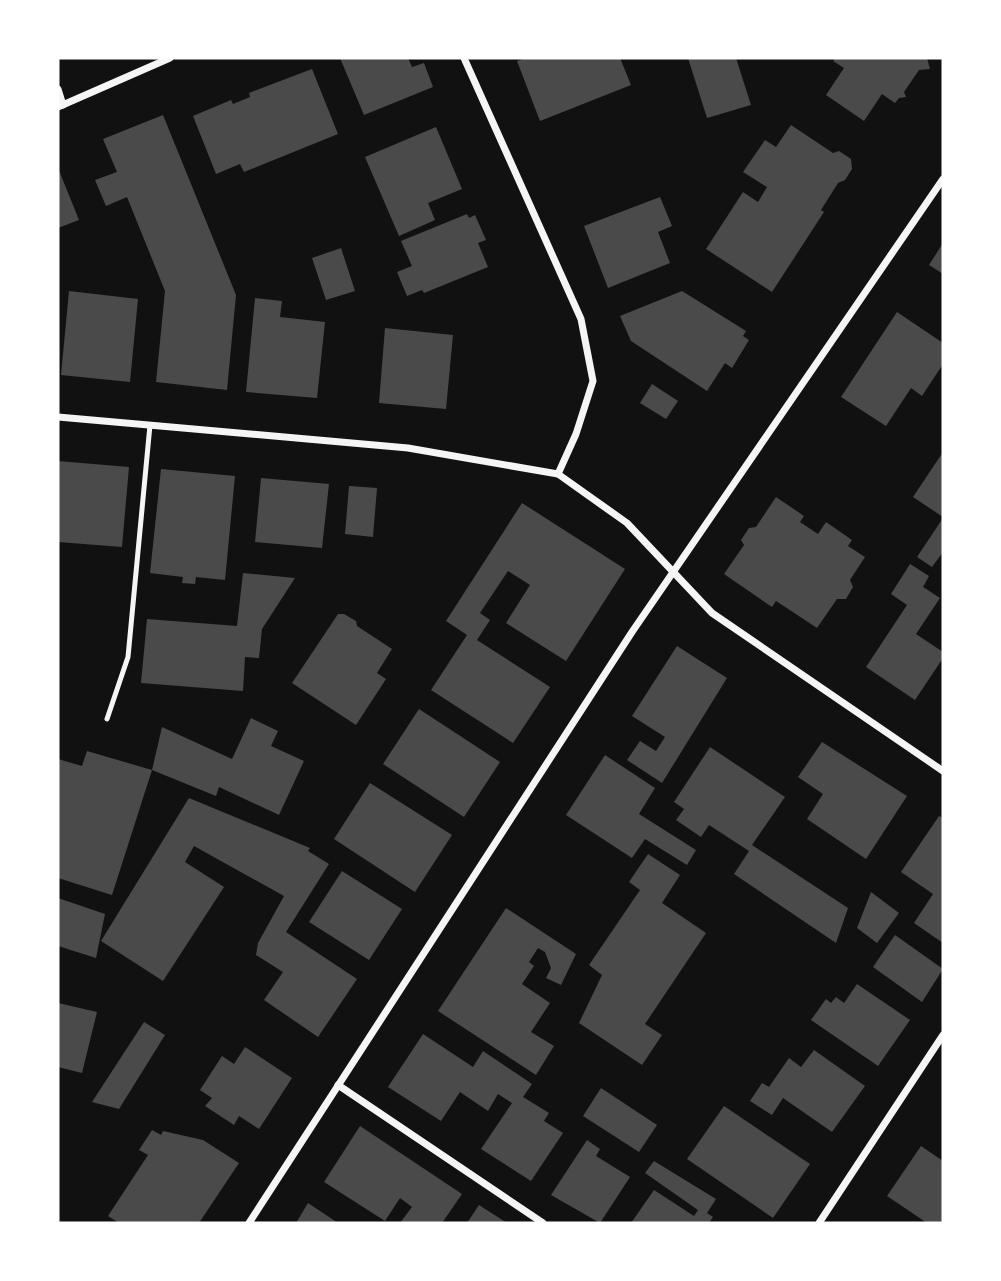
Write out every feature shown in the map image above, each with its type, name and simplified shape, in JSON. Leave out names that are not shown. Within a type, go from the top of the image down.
[{"type":"street","points":[[58,89],[60,106],[170,58]]},
{"type":"street","points":[[464,58],[581,319],[593,381],[576,434],[558,474]]},
{"type":"street","points":[[249,1223],[632,632],[943,179]]},
{"type":"street","points":[[58,417],[408,448],[558,474],[627,523],[712,613],[943,771]]},
{"type":"street","points":[[818,1223],[943,1035]]},
{"type":"street","points":[[338,1086],[542,1223]]},
{"type":"lane","points":[[107,719],[128,657],[150,425]]},
{"type":"building","points":[[340,58],[408,58],[412,67],[424,63],[433,87],[364,115]]},
{"type":"building","points":[[526,58],[620,58],[631,85],[540,121],[517,61]]},
{"type":"building","points":[[688,58],[736,58],[751,105],[707,118]]},
{"type":"building","points":[[836,58],[927,58],[930,69],[919,70],[904,92],[906,97],[899,98],[895,103],[882,94],[864,121],[826,95],[844,68],[833,61]]},
{"type":"building","points":[[312,69],[338,134],[244,172],[240,164],[216,174],[193,116],[231,100],[233,104],[250,97],[249,93]]},
{"type":"building","points":[[163,115],[236,295],[227,390],[156,382],[165,291],[127,197],[106,206],[95,180],[117,172],[103,139]]},
{"type":"building","points":[[791,125],[833,153],[839,151],[851,159],[852,169],[845,180],[838,183],[821,210],[824,212],[772,292],[706,249],[743,192],[758,202],[767,187],[743,172],[765,140],[776,147]]},
{"type":"building","points":[[436,127],[462,189],[428,203],[435,220],[399,236],[365,157]]},
{"type":"building","points":[[58,168],[79,220],[58,228]]},
{"type":"building","points":[[660,197],[672,226],[658,232],[670,263],[608,288],[584,226]]},
{"type":"building","points":[[467,214],[469,218],[475,215],[486,240],[478,243],[488,267],[424,293],[422,290],[407,296],[397,272],[412,266],[401,241]]},
{"type":"building","points":[[943,243],[943,274],[929,265]]},
{"type":"building","points":[[341,248],[355,291],[326,300],[312,258]]},
{"type":"building","points":[[69,291],[138,299],[130,382],[61,375]]},
{"type":"building","points":[[682,291],[746,331],[743,336],[749,340],[732,368],[725,363],[707,391],[631,341],[620,316]]},
{"type":"building","points":[[255,298],[282,301],[280,317],[325,322],[317,398],[246,392]]},
{"type":"building","points":[[897,312],[943,343],[943,364],[922,396],[911,388],[886,426],[841,397]]},
{"type":"building","points":[[385,328],[453,335],[446,409],[379,403]]},
{"type":"building","points":[[652,384],[678,401],[666,419],[640,403]]},
{"type":"building","points":[[943,452],[943,517],[913,497]]},
{"type":"building","points":[[58,461],[129,467],[122,547],[58,542]]},
{"type":"building","points":[[161,469],[235,476],[225,580],[196,577],[195,584],[182,583],[183,577],[150,573]]},
{"type":"building","points":[[261,478],[329,484],[322,548],[255,542]]},
{"type":"building","points":[[349,486],[377,488],[373,537],[345,534]]},
{"type":"building","points":[[776,497],[804,516],[800,522],[818,534],[826,522],[852,540],[848,546],[865,557],[850,580],[853,587],[846,599],[837,599],[817,628],[776,601],[772,607],[724,574],[744,545],[741,540],[749,528],[756,527]]},
{"type":"building","points":[[522,503],[625,569],[566,661],[506,623],[530,585],[508,571],[480,613],[490,620],[477,640],[550,687],[513,743],[431,690],[467,635],[446,621]]},
{"type":"building","points":[[943,518],[943,552],[932,567],[917,557]]},
{"type":"building","points":[[910,564],[929,576],[923,587],[940,598],[916,634],[943,652],[943,658],[915,700],[866,667],[907,605],[891,594]]},
{"type":"building","points":[[243,573],[295,578],[262,629],[259,658],[245,657],[243,691],[141,683],[147,619],[237,626]]},
{"type":"building","points":[[338,614],[344,614],[356,621],[357,626],[392,649],[377,673],[386,679],[356,725],[292,683]]},
{"type":"building","points":[[677,646],[727,678],[662,783],[627,760],[640,741],[656,751],[665,737],[632,716]]},
{"type":"building","points":[[419,709],[500,762],[464,817],[383,764]]},
{"type":"building","points":[[251,718],[278,731],[271,746],[304,761],[279,815],[219,787],[216,796],[152,770],[162,727],[232,759]]},
{"type":"building","points":[[822,742],[907,796],[866,859],[807,819],[823,794],[798,777]]},
{"type":"building","points":[[710,747],[785,797],[752,845],[848,908],[836,943],[734,874],[749,851],[709,825],[701,837],[676,820],[684,809],[674,802]]},
{"type":"building","points":[[87,751],[152,770],[112,895],[58,878],[58,759],[82,766]]},
{"type":"building","points":[[605,755],[655,788],[639,814],[696,850],[687,865],[645,839],[632,858],[566,815]]},
{"type":"building","points":[[370,783],[452,835],[415,892],[334,839]]},
{"type":"building","points":[[189,798],[310,848],[308,851],[329,864],[286,932],[357,979],[318,1037],[264,1000],[283,972],[256,955],[258,943],[284,896],[194,846],[185,862],[224,887],[163,981],[101,941]]},
{"type":"building","points":[[939,816],[943,818],[943,943],[914,923],[933,894],[901,872]]},
{"type":"building","points":[[648,854],[680,875],[662,903],[706,933],[645,1024],[662,1035],[642,1065],[579,1023],[602,975],[589,965],[640,890],[629,882]]},
{"type":"building","points":[[342,871],[402,909],[369,960],[309,922]]},
{"type":"building","points":[[871,892],[899,913],[877,943],[857,928]]},
{"type":"building","points":[[58,898],[105,914],[96,958],[58,946]]},
{"type":"building","points":[[506,908],[576,954],[561,985],[546,978],[551,968],[545,952],[538,948],[529,962],[534,966],[522,984],[550,1003],[531,1032],[554,1046],[536,1075],[438,1011]]},
{"type":"building","points":[[895,935],[943,969],[922,1002],[873,967]]},
{"type":"building","points":[[857,984],[910,1020],[878,1066],[811,1020],[826,999],[831,1003],[836,997],[844,1003]]},
{"type":"building","points":[[58,1003],[97,1012],[82,1073],[58,1067]]},
{"type":"building","points":[[144,1022],[165,1035],[119,1109],[92,1102]]},
{"type":"building","points":[[423,1034],[473,1067],[483,1051],[532,1084],[523,1097],[549,1113],[544,1121],[563,1133],[531,1181],[481,1149],[512,1103],[498,1094],[488,1111],[460,1092],[441,1121],[388,1087]]},
{"type":"building","points":[[245,1047],[292,1078],[259,1129],[239,1116],[234,1125],[205,1106],[212,1098],[200,1090],[222,1056],[234,1064]]},
{"type":"building","points":[[814,1050],[865,1086],[832,1132],[783,1098],[772,1115],[750,1101],[762,1083],[769,1087],[789,1058],[801,1067]]},
{"type":"building","points":[[601,1088],[657,1125],[639,1152],[583,1116]]},
{"type":"building","points":[[724,1106],[810,1164],[773,1218],[687,1159]]},
{"type":"building","points":[[360,1126],[462,1194],[442,1223],[400,1223],[412,1207],[400,1198],[385,1221],[324,1182]]},
{"type":"building","points":[[152,1130],[161,1135],[163,1131],[203,1140],[239,1163],[199,1223],[119,1223],[108,1216],[148,1155],[139,1150]]},
{"type":"building","points":[[587,1140],[600,1149],[596,1156],[630,1177],[600,1223],[551,1195]]},
{"type":"building","points":[[921,1146],[943,1161],[943,1222],[940,1223],[927,1223],[887,1196]]},
{"type":"building","points":[[654,1161],[716,1199],[707,1213],[713,1217],[709,1223],[631,1223],[654,1190],[694,1216],[698,1210],[645,1173]]},
{"type":"building","points":[[308,1203],[338,1223],[296,1223]]},
{"type":"building","points":[[479,1205],[507,1223],[467,1223]]}]
